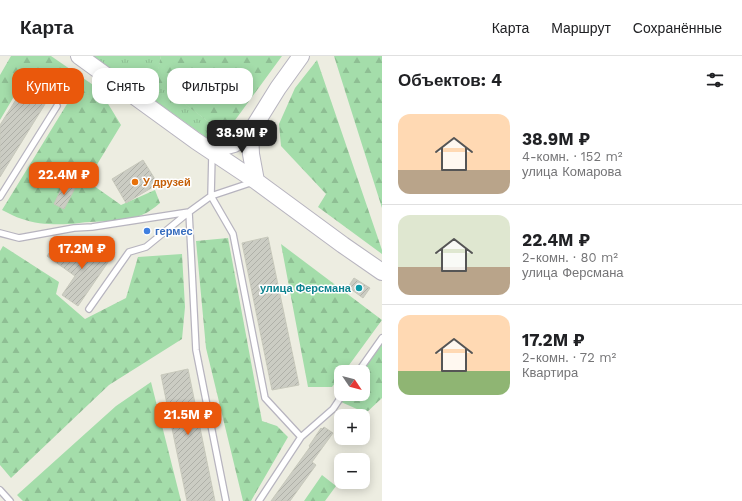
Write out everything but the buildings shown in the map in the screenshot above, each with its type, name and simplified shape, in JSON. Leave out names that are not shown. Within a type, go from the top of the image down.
[{"type":"street","points":[[79,56],[196,141],[256,180],[382,272]]},
{"type":"street","points":[[212,150],[234,144],[250,134],[278,88],[301,56]]},
{"type":"street","points":[[250,134],[251,154],[256,180]]},
{"type":"lane","points":[[0,198],[57,106]]},
{"type":"lane","points":[[212,150],[211,196],[234,234],[265,398],[301,437]]},
{"type":"lane","points":[[89,308],[129,252],[146,247],[211,196],[256,180]]},
{"type":"lane","points":[[1,234],[20,238],[74,228],[92,227],[189,212]]},
{"type":"lane","points":[[189,212],[196,350],[226,501]]},
{"type":"lane","points":[[363,365],[382,338]]},
{"type":"lane","points":[[259,501],[301,437],[333,409],[338,401]]},
{"type":"lane","points":[[0,490],[10,501]]},
{"type":"green space","points":[[11,56],[51,56],[68,68],[12,68],[12,100],[0,120],[0,75]]},
{"type":"green space","points":[[93,56],[161,56],[159,68],[110,68]]},
{"type":"green space","points":[[161,56],[282,56],[253,96],[253,68],[167,68],[167,91],[159,85],[158,68]]},
{"type":"green space","points":[[334,56],[382,56],[382,208]]},
{"type":"green space","points":[[317,60],[382,250],[382,254],[318,207],[326,194],[281,146],[279,124],[295,88]]},
{"type":"green space","points":[[84,79],[92,84],[92,104],[108,104],[121,125],[87,181],[121,205],[155,190],[160,203],[143,215],[127,220],[71,224],[33,222],[19,218],[2,210],[67,104],[84,104]]},
{"type":"green space","points":[[159,84],[167,90],[167,104],[185,104],[225,134],[218,138],[207,138],[159,103]]},
{"type":"green space","points":[[185,104],[247,104],[225,134]]},
{"type":"green space","points":[[228,238],[262,421],[277,426],[288,437],[251,501],[243,501],[206,348],[196,241]]},
{"type":"green space","points":[[281,244],[382,320],[349,365],[334,365],[334,384],[332,387],[308,387]]},
{"type":"green space","points":[[3,246],[59,282],[56,294],[85,319],[126,298],[138,257],[182,254],[185,307],[182,339],[109,385],[11,478],[0,465],[0,251]]},
{"type":"green space","points":[[382,342],[382,398],[370,409],[357,409],[341,402],[370,401],[370,365],[367,365]]},
{"type":"green space","points":[[151,382],[181,501],[23,501],[17,495],[116,406]]},
{"type":"green space","points":[[322,475],[334,484],[334,489],[325,501],[304,501]]},
{"type":"place","name":"У друзей","points":[[135,182]]},
{"type":"place","name":"гермес","points":[[147,231]]},
{"type":"place","name":"улица Ферсмана","points":[[359,288]]}]
